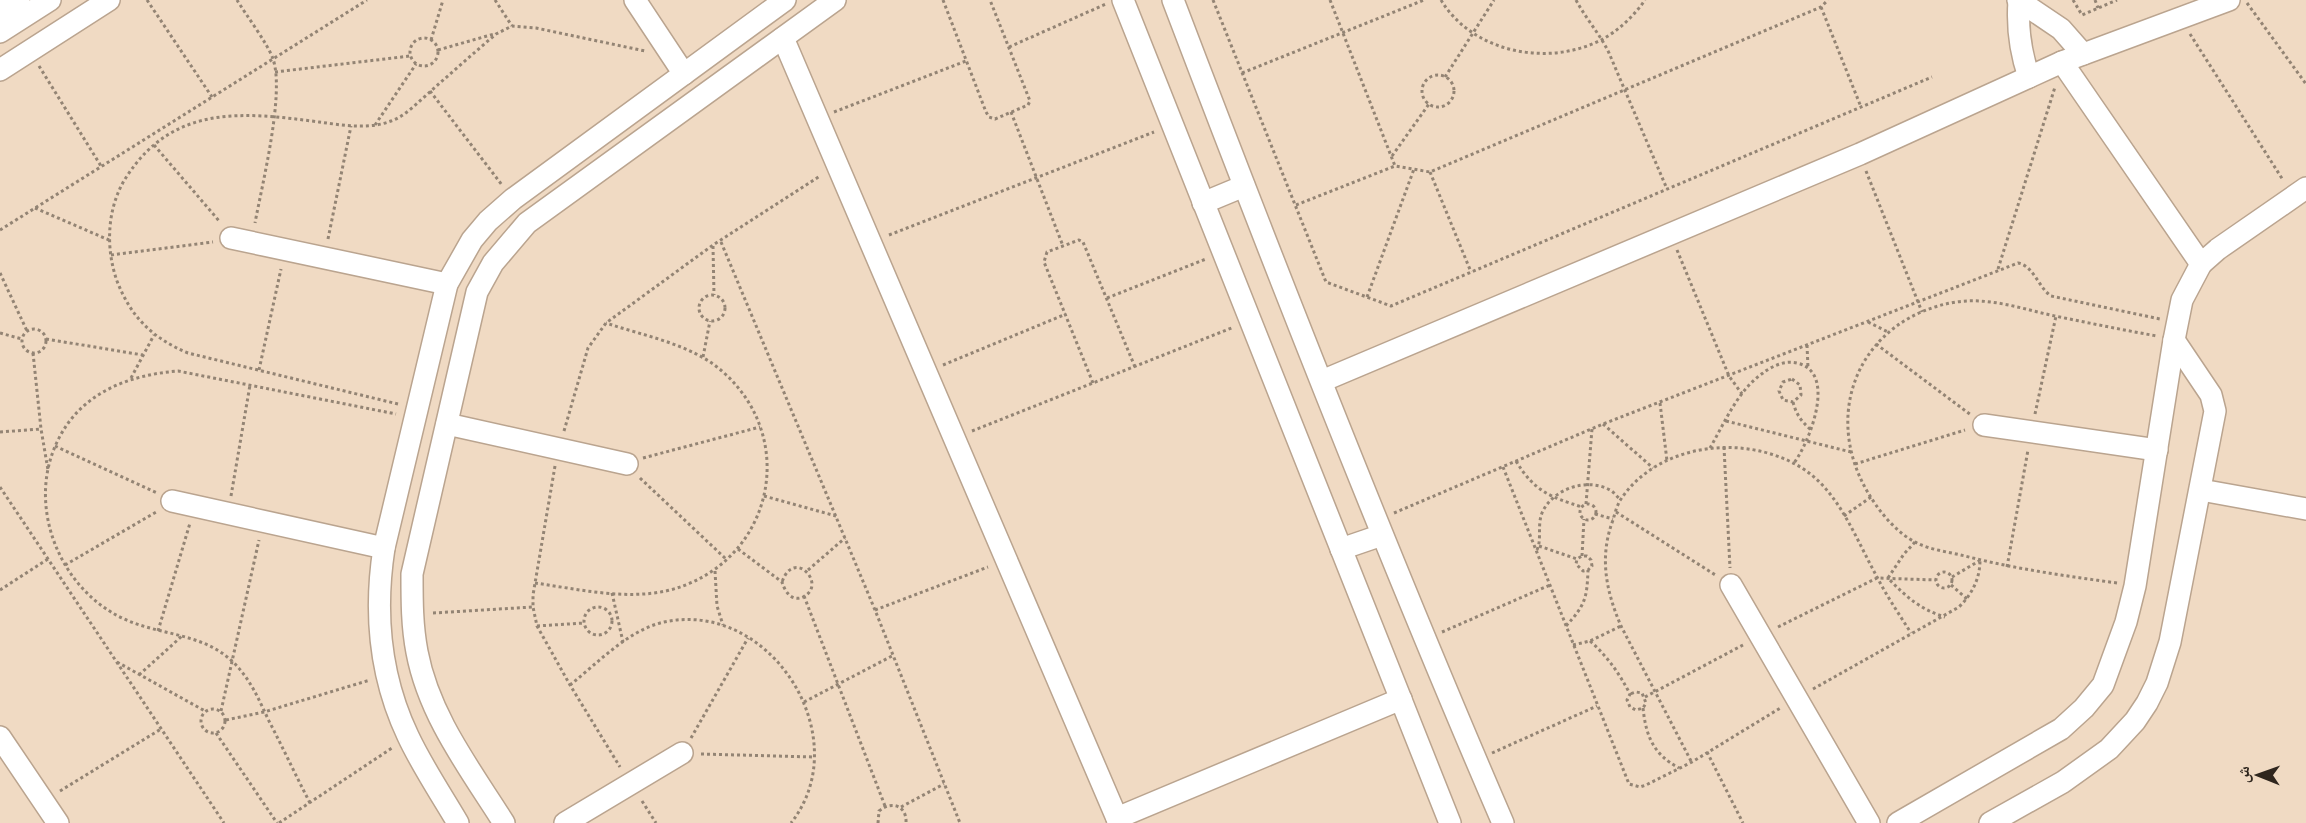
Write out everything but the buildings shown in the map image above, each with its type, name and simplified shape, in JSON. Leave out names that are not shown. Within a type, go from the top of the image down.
[{"type":"street","points":[[0,12],[19,0]]},
{"type":"street","points":[[0,32],[50,0]]},
{"type":"street","points":[[0,70],[109,0]]},
{"type":"street","points":[[635,0],[678,65]]},
{"type":"street","points":[[458,823],[409,737],[396,707],[386,675],[378,612],[379,580],[384,548],[447,284],[472,240],[488,221],[678,65],[785,0]]},
{"type":"street","points":[[504,823],[443,727],[427,691],[417,653],[412,614],[412,574],[477,291],[493,263],[512,237],[527,223],[835,0]]},
{"type":"street","points":[[1123,0],[1450,823]]},
{"type":"street","points":[[1173,0],[1244,186],[1380,527],[1503,823]]},
{"type":"street","points":[[2019,0],[2061,29],[2083,54]]},
{"type":"street","points":[[2019,0],[2019,39],[2030,77]]},
{"type":"street","points":[[1322,381],[1860,154],[2062,62],[2229,0]]},
{"type":"street","points":[[783,38],[1118,820],[1401,699]]},
{"type":"street","points":[[2062,62],[2201,264]]},
{"type":"street","points":[[1203,203],[1244,186]]},
{"type":"street","points":[[1898,823],[2061,729],[2084,708],[2103,685],[2123,632],[2135,586],[2175,331],[2182,300],[2201,264],[2217,249],[2300,192]]},
{"type":"street","points":[[488,221],[512,237]]},
{"type":"street","points":[[239,240],[447,284]]},
{"type":"street","points":[[1990,823],[2063,782],[2109,749],[2135,721],[2157,683],[2170,642],[2215,411],[2211,395],[2175,331]]},
{"type":"street","points":[[447,424],[625,463]]},
{"type":"street","points":[[1984,425],[2157,450]]},
{"type":"street","points":[[2201,490],[2306,509]]},
{"type":"street","points":[[181,502],[384,548]]},
{"type":"street","points":[[1341,549],[1380,527]]},
{"type":"street","points":[[1731,585],[1869,823]]},
{"type":"street","points":[[0,737],[58,823]]},
{"type":"street","points":[[565,823],[682,753]]},
{"type":"path","points":[[147,0],[212,97]]},
{"type":"path","points":[[237,0],[273,59],[277,94],[274,116],[239,240]]},
{"type":"path","points":[[0,230],[367,0]]},
{"type":"path","points":[[431,40],[442,0]]},
{"type":"path","points":[[495,0],[512,26]]},
{"type":"path","points":[[943,0],[989,117],[995,119],[1028,105],[1030,101],[990,0]]},
{"type":"path","points":[[1009,47],[1115,0]]},
{"type":"path","points":[[1213,0],[1326,282],[1391,306],[1932,77]]},
{"type":"path","points":[[1330,0],[1395,166]]},
{"type":"path","points":[[1242,73],[1424,0]]},
{"type":"path","points":[[1441,0],[1456,19],[1473,33],[1498,46],[1519,52],[1540,53],[1575,50],[1602,39],[1621,27],[1645,0]]},
{"type":"path","points":[[1445,77],[1494,0]]},
{"type":"path","points":[[1576,0],[1590,25],[1602,39],[1667,189]]},
{"type":"path","points":[[1295,206],[1395,166],[1430,172],[1821,7],[1828,0]]},
{"type":"path","points":[[2073,0],[2082,15],[2117,0]]},
{"type":"path","points":[[2095,0],[2098,8]]},
{"type":"path","points":[[2245,0],[2306,84]]},
{"type":"path","points":[[1821,7],[1861,107]]},
{"type":"path","points":[[2180,18],[2300,192]]},
{"type":"path","points":[[438,50],[496,34],[512,26],[536,28],[678,65]]},
{"type":"path","points":[[418,409],[188,353],[166,344],[131,309],[122,292],[111,255],[112,210],[117,195],[132,168],[167,135],[196,121],[240,114],[351,126],[392,121],[496,34]]},
{"type":"path","points":[[423,38],[431,40],[438,50],[437,58],[432,64],[424,66],[416,64],[411,56],[411,47],[423,38]]},
{"type":"path","points":[[29,51],[101,166]]},
{"type":"path","points":[[275,72],[411,56]]},
{"type":"path","points":[[817,119],[966,61]]},
{"type":"path","points":[[1997,271],[2062,62]]},
{"type":"path","points":[[375,124],[416,64]]},
{"type":"path","points":[[1438,76],[1445,77],[1453,86],[1452,99],[1442,107],[1430,105],[1423,93],[1426,81],[1438,76]]},
{"type":"path","points":[[430,91],[513,200]]},
{"type":"path","points":[[1391,157],[1430,105]]},
{"type":"path","points":[[1011,112],[1063,246]]},
{"type":"path","points":[[870,243],[1173,125]]},
{"type":"path","points":[[324,258],[351,126]]},
{"type":"path","points":[[154,145],[239,240]]},
{"type":"path","points":[[1860,154],[1922,312]]},
{"type":"path","points":[[656,823],[570,686],[537,626],[533,607],[534,583],[559,449],[588,348],[606,323],[713,245],[721,242],[837,165]]},
{"type":"path","points":[[1366,297],[1414,169]]},
{"type":"path","points":[[1430,172],[1471,272]]},
{"type":"path","points":[[35,208],[110,240]]},
{"type":"path","points":[[1671,235],[1729,376],[1742,394]]},
{"type":"path","points":[[111,255],[239,240]]},
{"type":"path","points":[[1093,383],[1044,262],[1047,252],[1079,240],[1083,242],[1135,367]]},
{"type":"path","points":[[721,242],[875,610],[960,823]]},
{"type":"path","points":[[713,245],[714,295]]},
{"type":"path","points":[[259,370],[286,250]]},
{"type":"path","points":[[1107,298],[1224,251]]},
{"type":"path","points":[[1380,527],[1503,467],[1603,424],[2018,263],[2028,267],[2045,292],[2051,296],[2175,331]]},
{"type":"path","points":[[0,273],[27,331]]},
{"type":"path","points":[[714,295],[722,300],[725,310],[720,318],[710,321],[700,313],[699,306],[707,296],[714,295]]},
{"type":"path","points":[[926,372],[1066,314]]},
{"type":"path","points":[[703,357],[710,321]]},
{"type":"path","points":[[954,438],[1251,321]]},
{"type":"path","points":[[1869,322],[1888,332]]},
{"type":"path","points":[[534,583],[612,593],[648,594],[699,580],[715,571],[738,549],[758,516],[764,496],[767,474],[766,450],[751,406],[738,387],[703,357],[606,323]]},
{"type":"path","points":[[37,329],[45,334],[43,349],[33,353],[27,350],[22,339],[27,331],[37,329]]},
{"type":"path","points":[[0,333],[22,339]]},
{"type":"path","points":[[131,378],[154,334]]},
{"type":"path","points":[[46,339],[143,355]]},
{"type":"path","points":[[1876,344],[1984,425]]},
{"type":"path","points":[[1794,463],[1812,430],[1817,392],[1816,382],[1808,368],[1807,345]]},
{"type":"path","points":[[33,353],[48,471]]},
{"type":"path","points":[[1710,448],[1742,394],[1756,378],[1774,366],[1791,362],[1808,368]]},
{"type":"path","points":[[1792,379],[1800,385],[1801,395],[1793,402],[1784,400],[1779,391],[1783,382],[1792,379]]},
{"type":"path","points":[[228,513],[250,386]]},
{"type":"path","points":[[1659,402],[1667,461]]},
{"type":"path","points":[[1793,402],[1799,417],[1812,430]]},
{"type":"path","points":[[1726,421],[1851,452]]},
{"type":"path","points":[[1603,424],[1653,468]]},
{"type":"path","points":[[1855,465],[1984,425]]},
{"type":"path","points":[[625,463],[760,427]]},
{"type":"path","points":[[0,432],[41,429]]},
{"type":"path","points":[[1588,570],[1583,571],[1576,564],[1577,559],[1582,555],[1584,519],[1581,516],[1588,485],[1592,429]]},
{"type":"path","points":[[55,446],[181,502]]},
{"type":"path","points":[[1724,447],[1731,585]]},
{"type":"path","points":[[1692,762],[1621,626],[1611,603],[1605,573],[1606,542],[1620,500],[1653,468],[1681,455],[1724,447],[1768,453],[1794,463],[1826,488],[1911,633]]},
{"type":"path","points":[[1516,461],[1538,488],[1552,497],[1594,507],[1595,514]]},
{"type":"path","points":[[625,463],[727,561]]},
{"type":"path","points":[[1503,467],[1538,548],[1573,645],[1629,784],[1640,787],[1692,762],[1911,633],[1945,617],[1967,599],[1977,579],[1980,560],[1952,577]]},
{"type":"path","points":[[1538,548],[1539,523],[1552,497],[1571,488],[1588,485],[1610,490],[1620,500]]},
{"type":"path","points":[[0,487],[224,823]]},
{"type":"path","points":[[764,496],[836,516]]},
{"type":"path","points":[[1844,516],[1871,497]]},
{"type":"path","points":[[65,565],[181,502]]},
{"type":"path","points":[[158,631],[181,502]]},
{"type":"path","points":[[1616,512],[1731,585]]},
{"type":"path","points":[[1584,519],[1589,520],[1595,514]]},
{"type":"path","points":[[1595,514],[1613,519]]},
{"type":"path","points":[[221,711],[263,521]]},
{"type":"path","points":[[807,571],[845,538]]},
{"type":"path","points":[[1888,578],[1904,554],[1916,542]]},
{"type":"path","points":[[1538,548],[1577,559]]},
{"type":"path","points":[[738,549],[782,582]]},
{"type":"path","points":[[1566,626],[1582,608],[1588,589],[1588,570],[1592,566],[1591,560],[1582,555]]},
{"type":"path","points":[[0,590],[48,559]]},
{"type":"path","points":[[875,610],[1007,560]]},
{"type":"path","points":[[800,567],[807,571],[812,579],[811,590],[804,596],[796,598],[789,595],[784,590],[782,582],[785,574],[791,569],[800,567]]},
{"type":"path","points":[[715,571],[717,606],[723,625]]},
{"type":"path","points":[[1952,585],[1944,589],[1937,585],[1936,580],[1940,573],[1949,573],[1952,577],[1952,585],[1967,599]]},
{"type":"path","points":[[1877,578],[1936,580]]},
{"type":"path","points":[[1888,578],[1907,598],[1930,613],[1945,617]]},
{"type":"path","points":[[1426,639],[1550,585]]},
{"type":"path","points":[[612,593],[623,642]]},
{"type":"path","points":[[804,596],[885,806]]},
{"type":"path","points":[[412,614],[533,607]]},
{"type":"path","points":[[593,607],[605,608],[612,618],[609,630],[597,635],[587,629],[584,623],[585,617],[593,607]]},
{"type":"path","points":[[570,686],[639,631],[664,622],[691,620],[723,625],[748,638],[767,650],[792,678],[804,702],[811,728],[814,757],[809,792],[802,810],[791,823]]},
{"type":"path","points":[[537,626],[584,623]]},
{"type":"path","points":[[1573,645],[1590,641],[1621,626]]},
{"type":"path","points":[[139,675],[183,635]]},
{"type":"path","points":[[748,638],[682,753],[814,757]]},
{"type":"path","points":[[1590,641],[1613,664],[1630,694]]},
{"type":"path","points":[[804,702],[892,656]]},
{"type":"path","points":[[116,661],[205,711]]},
{"type":"path","points":[[226,720],[264,712],[386,675]]},
{"type":"path","points":[[1643,708],[1636,710],[1629,707],[1627,700],[1630,694],[1641,693],[1645,698],[1643,708],[1645,728],[1653,746],[1665,761],[1679,768]]},
{"type":"path","points":[[1476,760],[1597,705]]},
{"type":"path","points":[[216,733],[223,728],[226,720],[221,711],[213,708],[205,711],[200,721],[205,731],[216,733],[278,823],[409,737]]},
{"type":"path","points":[[42,802],[161,729]]},
{"type":"path","points":[[1707,752],[1743,823]]},
{"type":"path","points":[[901,807],[944,784]]},
{"type":"path","points":[[878,823],[879,811],[885,806],[894,804],[901,807],[906,815],[906,823]]}]
